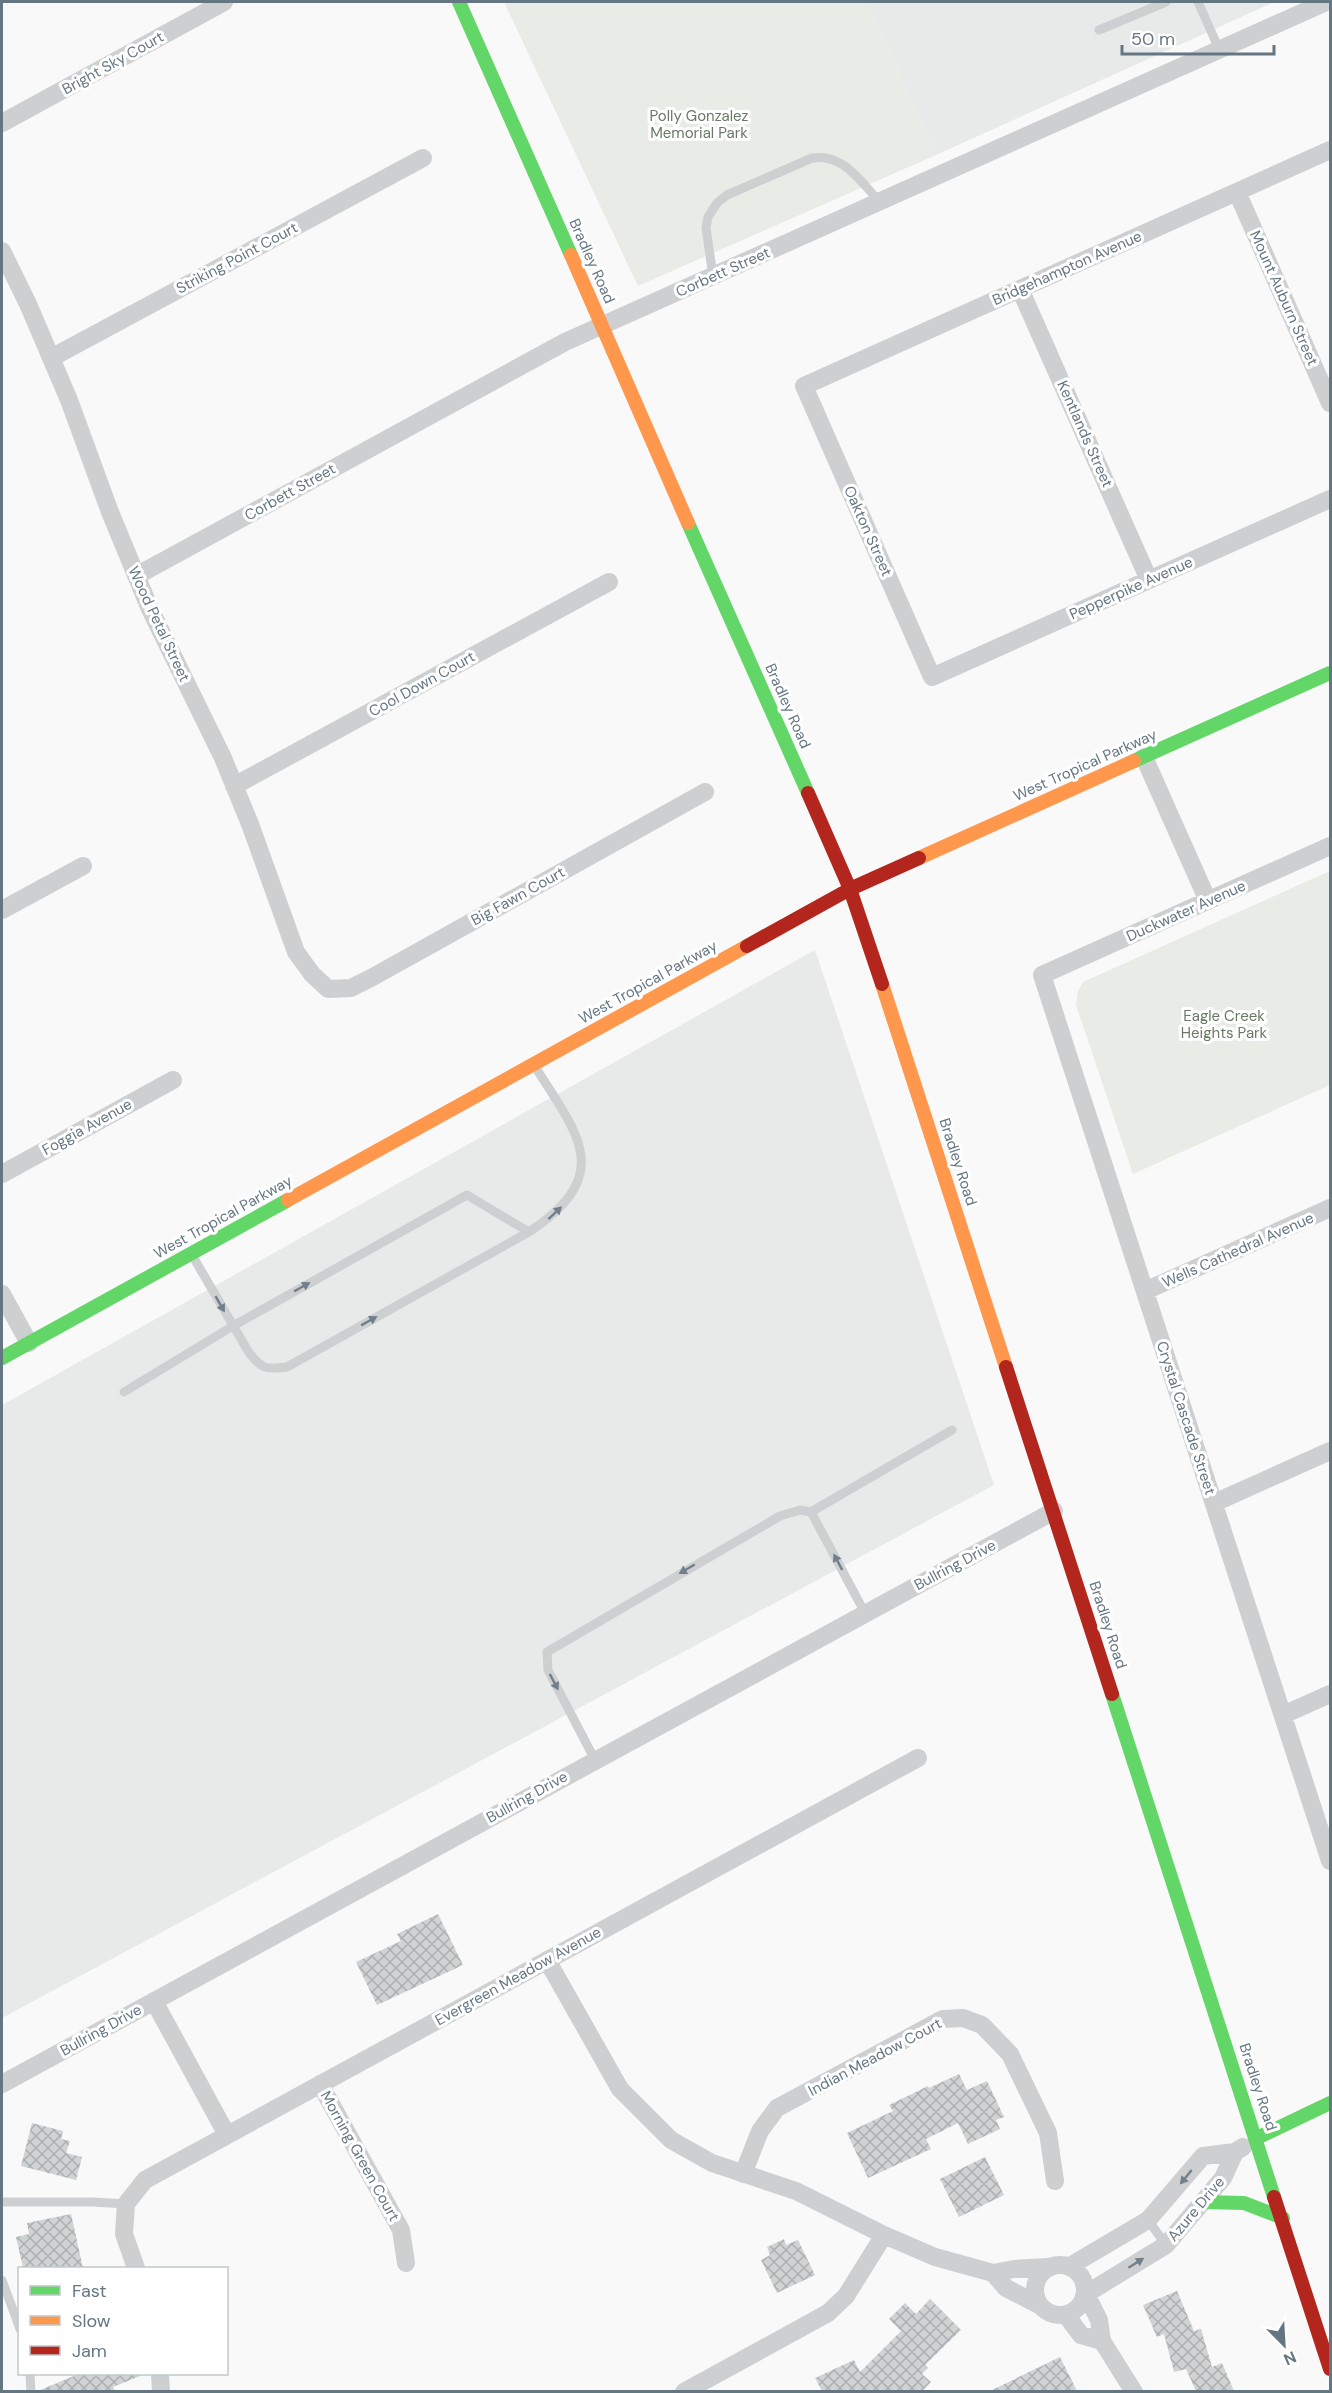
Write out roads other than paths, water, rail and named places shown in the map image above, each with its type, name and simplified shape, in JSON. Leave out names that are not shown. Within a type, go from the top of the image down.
[{"type":"street","name":"Bright Sky Court","points":[[2,123],[224,2]]},
{"type":"street","name":"Bradley Road","points":[[459,2],[850,889],[1054,1511],[1330,2369]]},
{"type":"street","name":"Corbett Street","points":[[136,576],[566,342],[1326,2]]},
{"type":"street","name":"Bridgehampton Avenue","points":[[804,386],[1330,150]]},
{"type":"street","name":"Striking Point Court","points":[[51,358],[423,158]]},
{"type":"street","name":"Mount Auburn Street","points":[[1238,192],[1330,403]]},
{"type":"street","name":"Wood Petal Street","points":[[2,251],[51,358],[136,576],[209,727],[234,786],[297,952],[312,975],[328,989]]},
{"type":"street","name":"Kentlands Street","points":[[1020,289],[1149,580]]},
{"type":"street","name":"Oakton Street","points":[[804,386],[932,677]]},
{"type":"street","name":"Pepperpike Avenue","points":[[932,677],[1330,499]]},
{"type":"street","name":"Cool Down Court","points":[[234,786],[609,582]]},
{"type":"street","name":"West Tropical Parkway","points":[[2,1358],[850,889],[1330,673]]},
{"type":"street","points":[[1144,757],[1208,901]]},
{"type":"street","name":"Big Fawn Court","points":[[328,989],[351,988],[371,978],[705,792]]},
{"type":"street","name":"Duckwater Avenue","points":[[1042,975],[1330,846]]},
{"type":"street","points":[[2,910],[83,866]]},
{"type":"street","name":"Crystal Cascade Street","points":[[1042,975],[1330,1861]]},
{"type":"street","name":"Foggia Avenue","points":[[2,1174],[173,1080]]},
{"type":"street","name":"Wells Cathedral Avenue","points":[[1145,1291],[1330,1208]]},
{"type":"street","points":[[2,1294],[29,1343]]},
{"type":"street","points":[[1214,1503],[1330,1451]]},
{"type":"street","name":"Bullring Drive","points":[[2,2084],[1054,1511]]},
{"type":"street","points":[[1283,1715],[1330,1694]]},
{"type":"street","name":"Evergreen Meadow Avenue","points":[[126,2204],[145,2180],[918,1758]]},
{"type":"street","points":[[547,1960],[620,2089],[671,2139],[712,2163],[796,2191],[884,2235],[935,2257],[993,2274],[1014,2269],[1055,2265],[1070,2266],[1081,2276],[1086,2294],[1099,2319],[1102,2341],[1134,2391]]},
{"type":"street","points":[[154,2001],[228,2135]]},
{"type":"street","name":"Indian Meadow Court","points":[[743,2174],[760,2131],[777,2108],[943,2019],[963,2018],[982,2025],[1010,2054],[1048,2133],[1055,2181]]},
{"type":"street","name":"Morning Green Court","points":[[320,2084],[401,2230],[406,2263]]},
{"type":"street","name":"Azure Drive","points":[[1070,2266],[1148,2220],[1203,2156],[1235,2152],[1257,2138],[1330,2103]]},
{"type":"street","name":"Azure Drive","points":[[1086,2294],[1166,2245],[1223,2178],[1235,2152]]},
{"type":"street","points":[[1202,2202],[1231,2200],[1248,2202],[1283,2218]]},
{"type":"street","points":[[126,2204],[124,2234],[136,2267]]},
{"type":"street","points":[[684,2391],[828,2313],[846,2296],[884,2235]]},
{"type":"street","points":[[1039,2305],[1034,2291],[1035,2284],[1038,2277],[1048,2267]]},
{"type":"street","points":[[993,2274],[1006,2288],[1051,2314],[1066,2315],[1079,2307],[1086,2294]]},
{"type":"street","points":[[1066,2315],[1082,2335],[1102,2341]]},
{"type":"street","points":[[160,2375],[161,2391]]},
{"type":"lane","points":[[1099,30],[1166,2]]},
{"type":"lane","points":[[1198,2],[1219,49]]},
{"type":"lane","points":[[713,276],[706,228],[712,209],[727,195],[812,158],[824,156],[835,158],[845,165],[879,201]]},
{"type":"lane","points":[[191,1253],[258,1365],[270,1369],[287,1367],[530,1232],[551,1217],[566,1202],[578,1185],[582,1166],[582,1149],[573,1126],[534,1064]]},
{"type":"lane","points":[[124,1392],[233,1326],[467,1195],[530,1232]]},
{"type":"lane","points":[[595,1760],[548,1670],[547,1652],[780,1516],[800,1510],[811,1512],[952,1430]]},
{"type":"lane","points":[[811,1512],[866,1613]]},
{"type":"lane","points":[[2,2202],[126,2204]]},
{"type":"lane","points":[[1148,2220],[1166,2245]]},
{"type":"lane","points":[[2,2280],[18,2324]]},
{"type":"lane","points":[[30,2375],[31,2391]]},
{"type":"park label","name":"Polly Gonzalez Memorial Park","points":[[699,124]]},
{"type":"park label","name":"Eagle Creek Heights Park","points":[[1224,1024]]}]
